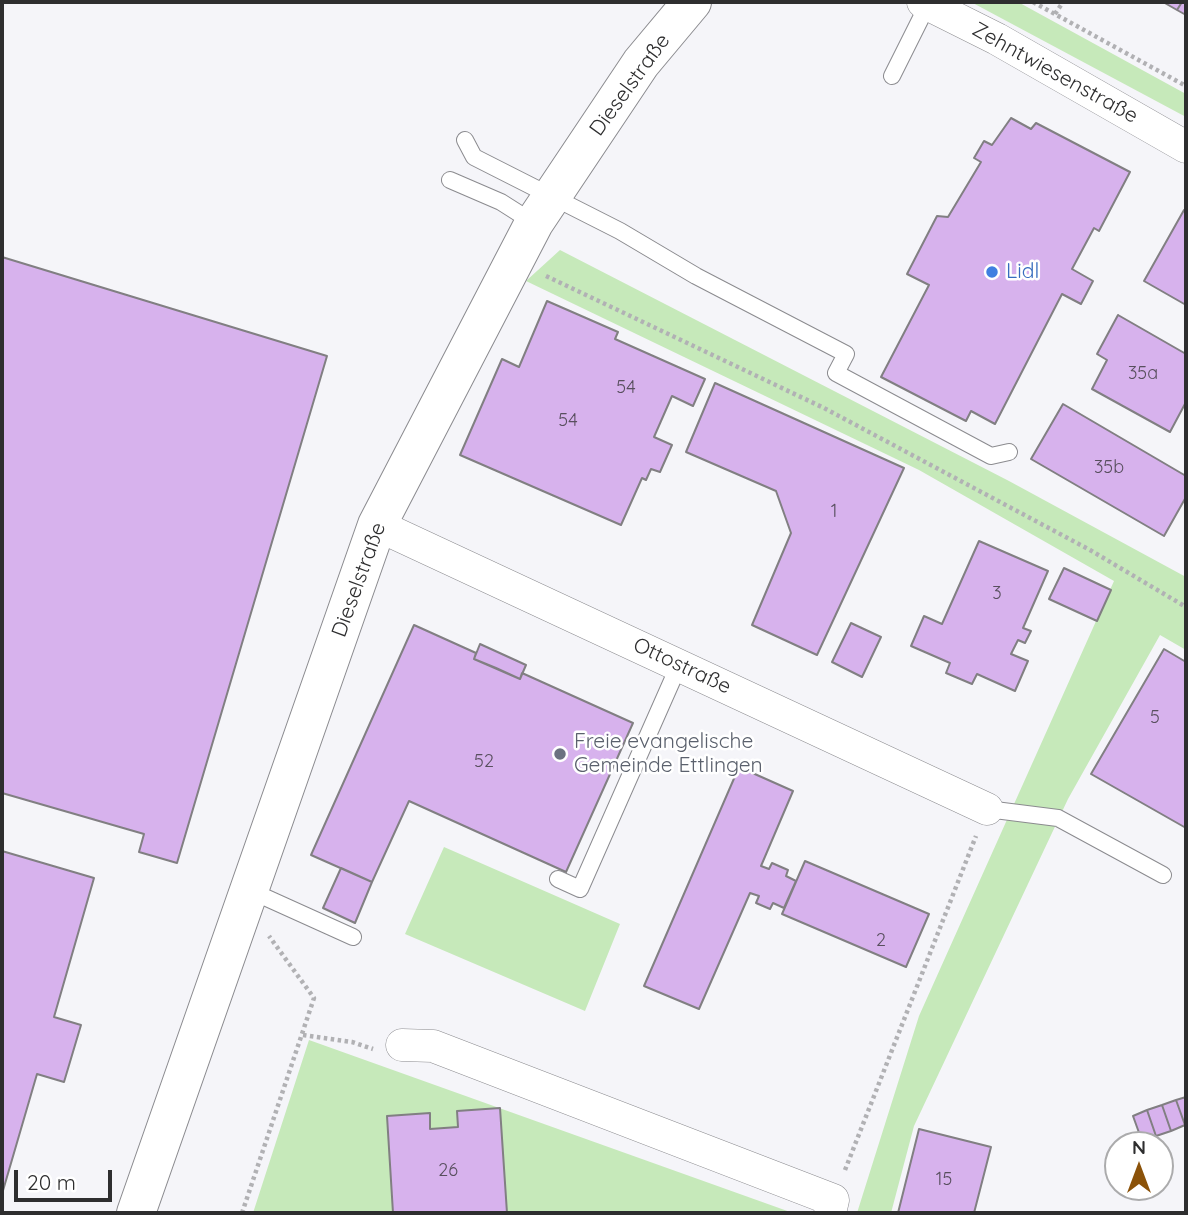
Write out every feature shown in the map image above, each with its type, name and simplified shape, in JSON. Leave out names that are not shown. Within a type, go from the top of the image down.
[{"type":"street","name":"Dieselstraße","points":[[136,1213],[377,525],[513,260],[543,210],[641,63],[692,2]]},
{"type":"street","name":"Zehntwiesenstraße","points":[[925,3],[997,39],[1186,147]]},
{"type":"street","name":"Ottostraße","points":[[377,525],[986,809]]},
{"type":"street","points":[[390,1047],[433,1046],[832,1207]]},
{"type":"lane","points":[[892,76],[925,3]]},
{"type":"lane","points":[[465,140],[474,157],[543,210]]},
{"type":"lane","points":[[450,180],[501,202],[543,210],[620,231],[696,276],[846,354],[836,373],[991,456],[1009,452]]},
{"type":"lane","points":[[558,879],[580,889],[679,665]]},
{"type":"lane","points":[[986,809],[1058,818],[1163,875]]},
{"type":"lane","points":[[246,896],[353,936]]},
{"type":"path","points":[[1033,2],[1186,86]]},
{"type":"path","points":[[1055,14],[1063,2]]},
{"type":"path","points":[[513,260],[824,408],[1090,550],[1186,607]]},
{"type":"path","points":[[832,1207],[986,809]]},
{"type":"path","points":[[242,1213],[314,998],[246,896]]},
{"type":"path","points":[[303,1035],[390,1047]]},
{"type":"green space","points":[[971,2],[1018,2],[1186,94],[1186,117]]},
{"type":"green space","points":[[560,250],[1009,481],[1186,577],[1186,650],[1160,635],[1068,799],[914,1126],[891,1213],[857,1213],[919,1016],[1114,581],[919,470],[526,281]]},
{"type":"green space","points":[[444,847],[620,924],[585,1011],[405,934]]},
{"type":"green space","points":[[309,1040],[793,1213],[253,1213]]},
{"type":"building","points":[[1163,2],[1182,2],[1177,10]]},
{"type":"building","points":[[1182,2],[1186,2],[1186,15],[1177,10]]},
{"type":"building","name":"Lidl","points":[[1011,118],[1031,129],[1036,123],[1130,172],[1099,231],[1094,228],[1072,269],[1093,281],[1081,304],[1062,294],[995,424],[971,411],[966,421],[881,377],[929,285],[907,274],[937,216],[948,217],[981,162],[974,158],[984,141],[992,145]]},
{"type":"building","points":[[1184,210],[1186,211],[1186,305],[1144,281]]},
{"type":"building","points":[[2,257],[327,356],[177,863],[139,852],[144,834],[2,793]]},
{"type":"building","points":[[547,301],[618,332],[615,339],[705,379],[693,406],[672,396],[654,437],[672,445],[660,472],[651,469],[646,480],[642,478],[621,525],[460,455],[502,359],[519,367]]},
{"type":"building","points":[[1118,315],[1186,354],[1186,402],[1170,432],[1092,389],[1107,360],[1097,354]]},
{"type":"building","points":[[715,383],[904,468],[817,655],[752,625],[791,533],[776,491],[686,452]]},
{"type":"building","points":[[1063,404],[1186,476],[1186,497],[1164,536],[1031,459]]},
{"type":"building","points":[[979,541],[1048,571],[1023,628],[1031,631],[1025,643],[1018,640],[1011,654],[1028,661],[1015,691],[977,674],[972,684],[946,673],[950,663],[911,646],[924,616],[942,624]]},
{"type":"building","points":[[1064,568],[1111,590],[1097,621],[1049,599]]},
{"type":"building","points":[[851,623],[881,637],[862,677],[832,662]]},
{"type":"building","points":[[414,625],[476,653],[474,659],[520,679],[522,673],[633,723],[566,872],[409,801],[372,882],[311,855]]},
{"type":"building","points":[[480,644],[526,665],[520,679],[474,659]]},
{"type":"building","points":[[1164,649],[1186,662],[1186,828],[1091,774]]},
{"type":"building","points":[[739,767],[793,791],[761,866],[769,869],[772,863],[788,870],[786,876],[796,881],[784,908],[773,903],[770,909],[756,903],[759,896],[750,893],[699,1009],[644,986]]},
{"type":"building","points":[[2,851],[94,878],[54,1017],[81,1025],[64,1082],[37,1074],[2,1194]]},
{"type":"building","points":[[805,861],[929,914],[906,967],[782,914]]},
{"type":"building","points":[[341,868],[372,882],[355,923],[323,908]]},
{"type":"building","points":[[1186,1097],[1186,1125],[1185,1125],[1176,1100]]},
{"type":"building","points":[[1176,1100],[1185,1125],[1171,1131],[1162,1105]]},
{"type":"building","points":[[1162,1105],[1171,1131],[1154,1131],[1147,1110]]},
{"type":"building","points":[[500,1108],[507,1213],[393,1213],[387,1116],[430,1113],[430,1129],[458,1127],[457,1111]]},
{"type":"building","points":[[1147,1110],[1154,1131],[1138,1131],[1133,1116]]},
{"type":"building","points":[[919,1129],[991,1147],[974,1213],[898,1213]]},
{"type":"place","name":"Lidl","points":[[992,272]]},
{"type":"place","name":"Freie evangelische Gemeinde Ettlingen","points":[[560,754]]}]
